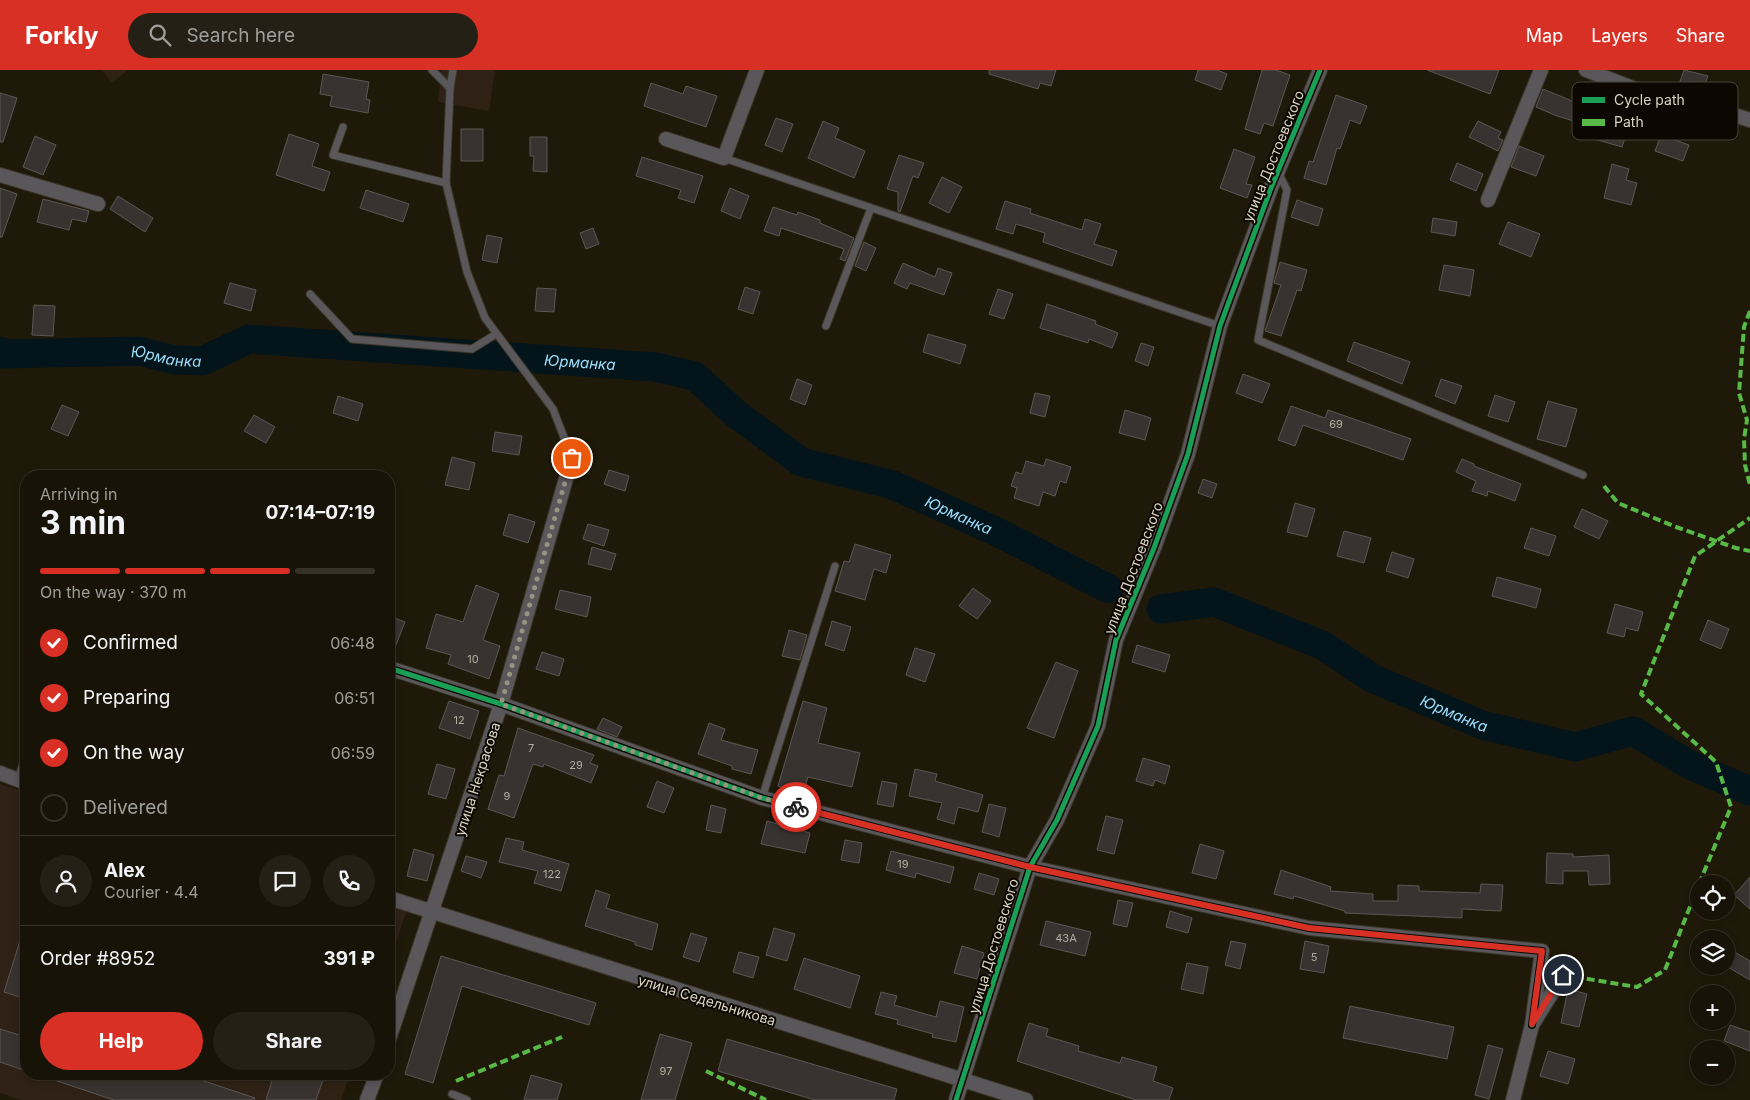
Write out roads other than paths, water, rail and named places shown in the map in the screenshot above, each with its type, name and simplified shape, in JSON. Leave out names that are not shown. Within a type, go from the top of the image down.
[{"type":"street","points":[[666,139],[724,158],[757,70]]},
{"type":"street","name":"улица Достоевского","points":[[956,1100],[1030,867],[1057,820],[1098,726],[1116,640],[1154,548],[1188,454],[1220,326],[1278,172],[1320,70]]},
{"type":"street","points":[[1488,200],[1542,70]]},
{"type":"street","points":[[1586,70],[1617,82]]},
{"type":"street","points":[[1738,116],[1750,120]]},
{"type":"street","points":[[0,175],[98,204]]},
{"type":"street","name":"улица Некрасова","points":[[395,1022],[501,704],[572,458]]},
{"type":"street","points":[[395,670],[501,704],[762,798],[1030,867],[1309,928],[1542,951],[1532,1024],[1513,1100]]},
{"type":"street","points":[[0,773],[20,781]]},
{"type":"street","name":"улица Седельникова","points":[[395,900],[1026,1100]]},
{"type":"street","points":[[1532,1024],[1563,975]]},
{"type":"street","points":[[367,1100],[375,1080]]},
{"type":"lane","points":[[432,70],[450,88]]},
{"type":"lane","points":[[453,70],[450,88],[446,183],[467,272],[485,318],[553,410],[572,458]]},
{"type":"lane","points":[[344,127],[333,155],[446,183]]},
{"type":"lane","points":[[724,158],[1220,326]]},
{"type":"lane","points":[[1278,172],[1287,190],[1258,340],[1583,475]]},
{"type":"lane","points":[[826,326],[871,208]]},
{"type":"lane","points":[[310,294],[352,339],[472,349],[496,334]]},
{"type":"lane","points":[[762,798],[835,566]]},
{"type":"lane","points":[[452,1094],[467,1100]]},
{"type":"waterway","name":"Юрманка","points":[[0,351],[3,354],[139,351],[175,360],[202,361],[249,339],[655,367],[695,376],[735,413],[801,462],[893,485],[997,532],[1109,589]]},
{"type":"waterway","name":"Юрманка","points":[[1161,609],[1214,602],[1322,645],[1374,679],[1482,725],[1575,747],[1633,731],[1690,765],[1750,791]]}]
